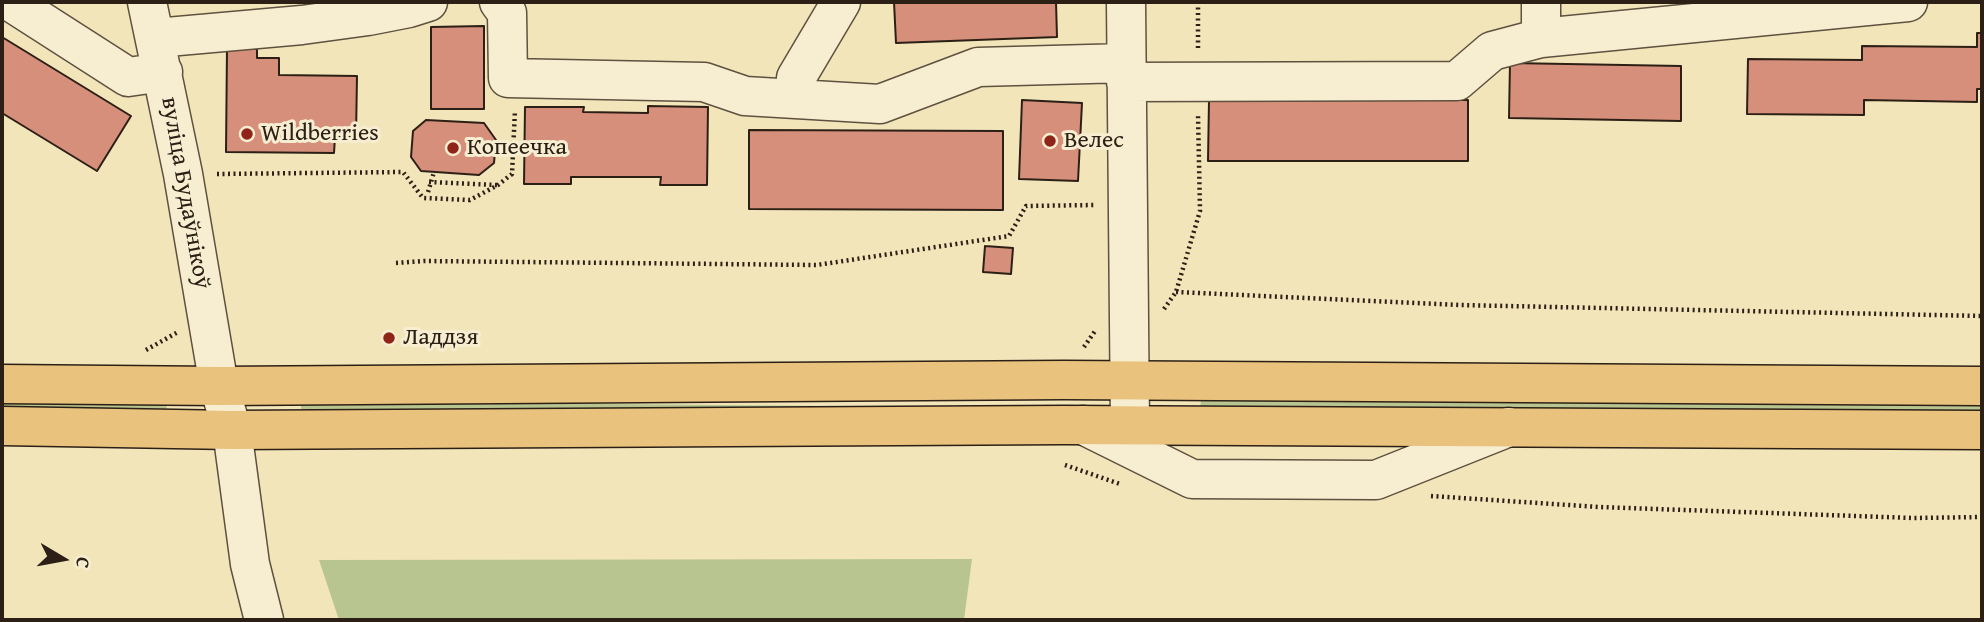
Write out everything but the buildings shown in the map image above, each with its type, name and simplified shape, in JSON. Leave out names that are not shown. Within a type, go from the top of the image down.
[{"type":"highway","points":[[2,383],[219,386],[1130,381],[1982,386]]},
{"type":"highway","points":[[2,426],[232,430],[1083,425],[1982,430]]},
{"type":"street","points":[[11,2],[128,77],[159,55],[315,23],[396,11],[428,2]]},
{"type":"street","name":"вуліца Будаўнікоў","points":[[147,2],[183,174],[219,386],[232,430],[250,565],[264,620]]},
{"type":"street","points":[[499,2],[507,13],[508,78],[704,82],[745,96],[880,104],[978,66],[1126,72],[1198,81],[1457,81],[1492,51],[1541,20],[1908,2]]},
{"type":"street","points":[[795,99],[796,78],[841,2]]},
{"type":"street","points":[[1126,2],[1130,426]]},
{"type":"street","points":[[1083,425],[1192,479],[1376,480],[1509,427]]},
{"type":"path","points":[[1162,311],[1176,292],[1200,211],[1198,2]]},
{"type":"path","points":[[183,174],[403,172],[423,198],[470,200],[512,174],[515,107]]},
{"type":"path","points":[[428,192],[434,172]]},
{"type":"path","points":[[429,182],[498,185]]},
{"type":"path","points":[[396,262],[817,264],[1009,236],[1026,206],[1128,205]]},
{"type":"path","points":[[1176,292],[1459,305],[1982,316]]},
{"type":"path","points":[[140,351],[151,348],[207,315]]},
{"type":"path","points":[[1065,465],[1127,486]]},
{"type":"path","points":[[1418,499],[1431,496],[1599,507],[1913,518],[1982,517]]},
{"type":"green space","points":[[2,398],[166,403],[167,409],[165,414],[2,413]]},
{"type":"green space","points":[[1201,400],[1982,401],[1982,416],[1200,409]]},
{"type":"green space","points":[[301,401],[1034,408],[301,414]]},
{"type":"green space","points":[[972,559],[964,620],[339,620],[319,560]]},
{"type":"place","name":"Wildberries","points":[[247,134]]},
{"type":"place","name":"Велес","points":[[1050,141]]},
{"type":"place","name":"Копеечка","points":[[453,148]]},
{"type":"place","name":"Ладдзя","points":[[389,338]]}]
